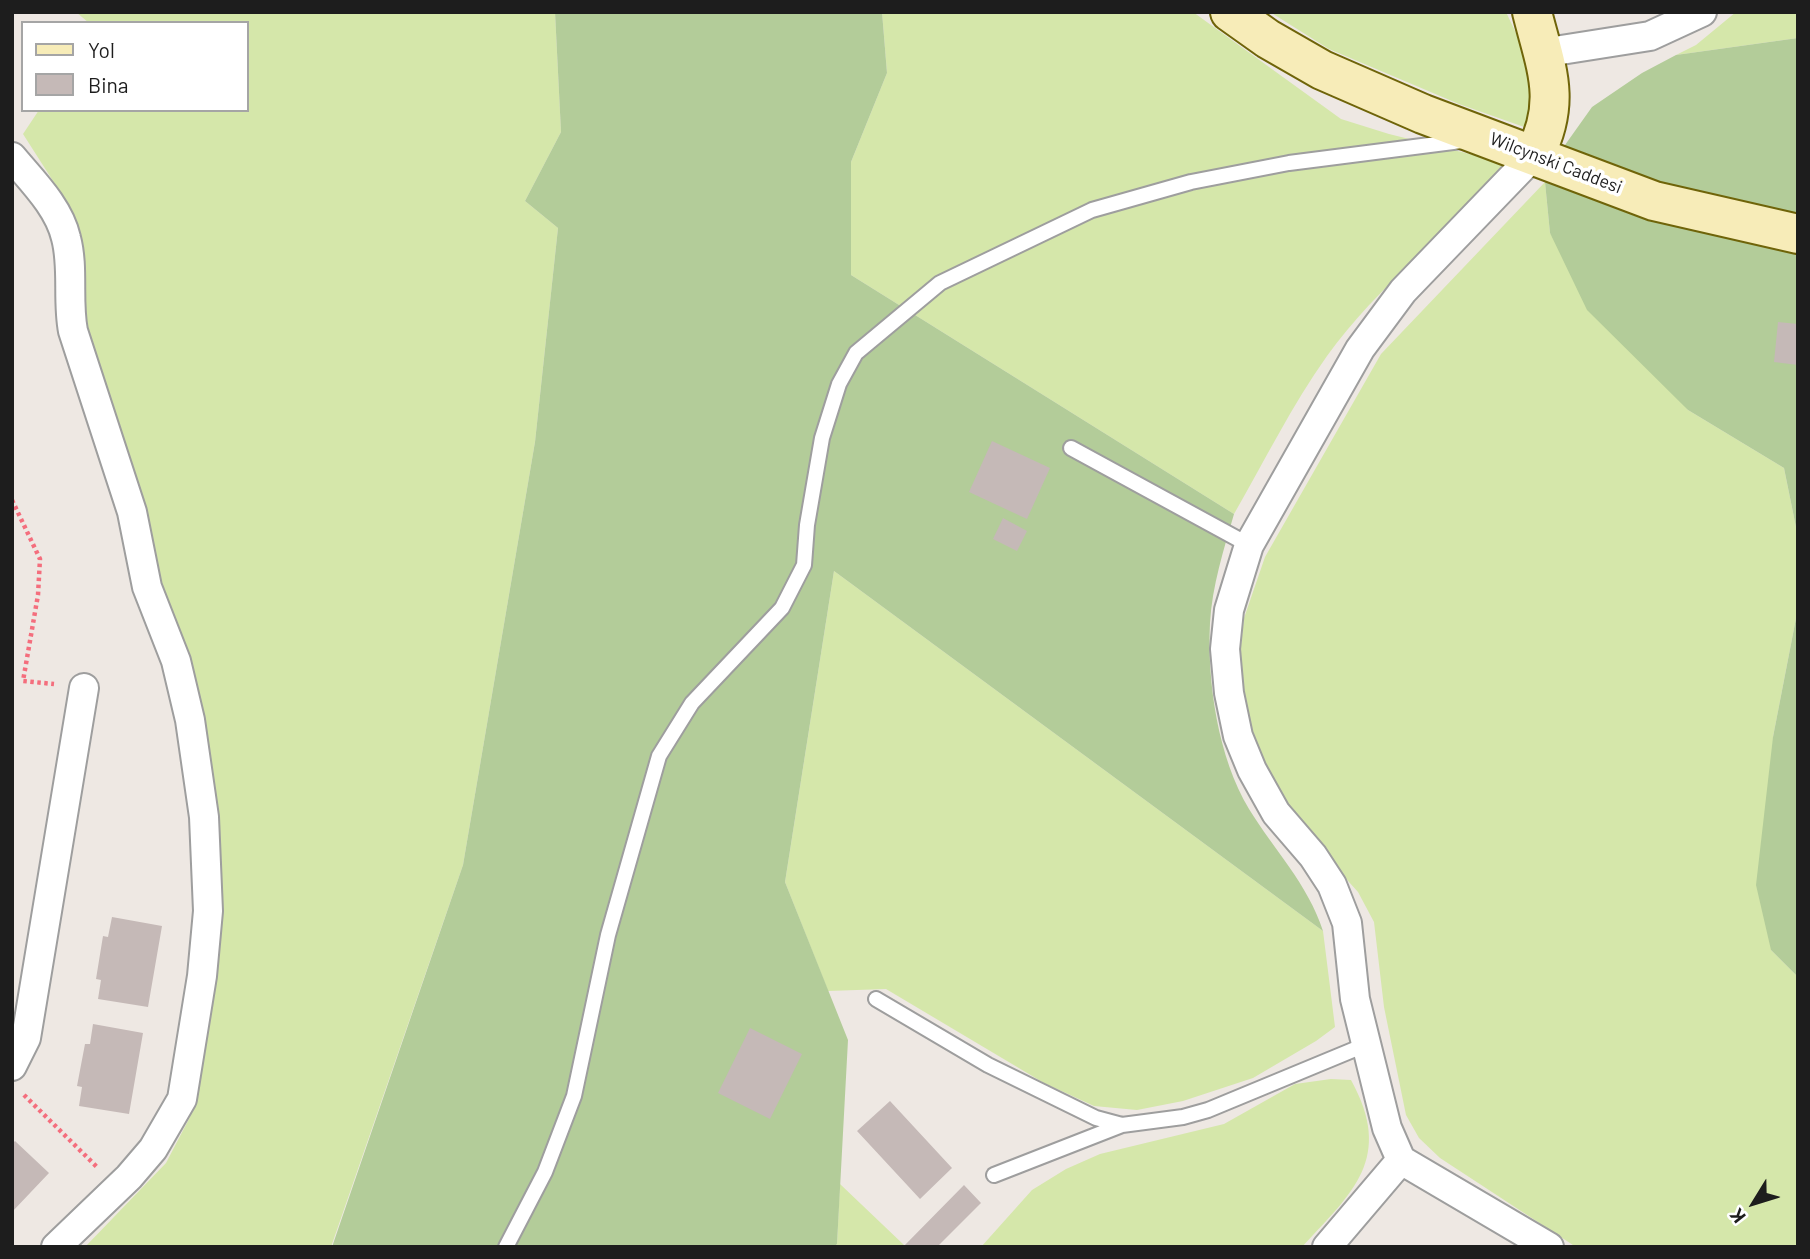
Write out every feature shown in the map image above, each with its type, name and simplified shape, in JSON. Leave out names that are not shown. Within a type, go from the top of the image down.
[{"type":"main road","name":"Wilcynski Caddesi","points":[[1230,12],[1268,39],[1322,70],[1488,137],[1654,201],[1798,234]]},
{"type":"main road","points":[[1532,12],[1552,102],[1547,129],[1535,154]]},
{"type":"street","points":[[1542,53],[1650,36],[1702,12]]},
{"type":"street","points":[[1535,154],[1380,318],[1319,419],[1249,545],[1232,599],[1225,649],[1228,694],[1238,736],[1276,813],[1313,856],[1332,885],[1347,923],[1355,999],[1365,1045],[1387,1128],[1401,1160],[1549,1247]]},
{"type":"street","points":[[12,157],[58,216],[67,239],[72,331],[132,512],[155,613],[176,661],[198,759],[204,817],[208,911],[202,976],[182,1098],[153,1149],[118,1188],[56,1247]]},
{"type":"street","points":[[12,1066],[26,1038],[84,688]]},
{"type":"street","points":[[1327,1247],[1401,1160]]},
{"type":"lane","points":[[506,1247],[545,1172],[573,1096],[608,935],[659,756],[692,703],[782,608],[804,565],[807,525],[822,438],[839,384],[856,354],[940,283],[1092,209],[1191,182],[1289,163],[1488,137]]},
{"type":"lane","points":[[1071,448],[1249,545]]},
{"type":"lane","points":[[876,999],[988,1065],[1075,1110],[1122,1125]]},
{"type":"lane","points":[[994,1175],[1122,1125],[1183,1117],[1208,1110],[1365,1045]]},
{"type":"path","points":[[12,500],[40,559],[38,596],[23,681],[84,688]]},
{"type":"path","points":[[22,1093],[118,1188]]},
{"type":"green space","points":[[76,12],[555,12],[561,132],[525,201],[558,228],[535,442],[463,865],[331,1247],[85,1247],[166,1163],[190,1117],[217,966],[158,597],[80,314],[84,269],[69,206],[23,134],[38,112],[248,112],[248,21],[87,21]]},
{"type":"green space","points":[[555,12],[882,12],[887,73],[851,162],[851,275],[1234,514],[1216,581],[1210,623],[1210,670],[1222,743],[1238,789],[1309,898],[1323,931],[834,571],[785,882],[848,1040],[837,1244],[834,1247],[332,1247],[463,865],[535,442],[558,228],[525,201],[561,132]]},
{"type":"green space","points":[[882,12],[1193,12],[1341,119],[1389,134],[1506,163],[1347,330],[1290,414],[1234,514],[851,275],[851,162],[887,73]]},
{"type":"green space","points":[[1270,12],[1506,12],[1532,67],[1532,95],[1527,128],[1459,104],[1329,49]]},
{"type":"green space","points":[[1736,12],[1798,12],[1798,38],[1676,55],[1696,45]]},
{"type":"green space","points":[[1798,38],[1798,537],[1784,468],[1688,410],[1587,310],[1550,233],[1545,182],[1565,145],[1592,107],[1642,73],[1676,55]]},
{"type":"green space","points":[[1545,182],[1550,233],[1688,410],[1784,468],[1798,537],[1798,608],[1773,737],[1771,950],[1798,977],[1798,1247],[1576,1247],[1440,1158],[1419,1138],[1406,1115],[1384,1007],[1374,922],[1358,892],[1321,851],[1269,782],[1246,724],[1239,663],[1244,618],[1265,557],[1381,354]]},
{"type":"green space","points":[[834,571],[1323,931],[1335,1027],[1253,1078],[1183,1101],[1137,1110],[1094,1106],[1044,1083],[886,989],[828,991],[785,882]]},
{"type":"green space","points":[[1798,608],[1798,977],[1771,950],[1756,885],[1773,737]]},
{"type":"green space","points":[[1331,1079],[1351,1080],[1363,1107],[1369,1131],[1368,1153],[1362,1172],[1351,1191],[1302,1247],[981,1247],[1032,1190],[1066,1169],[1100,1154],[1224,1124],[1295,1084]]},
{"type":"green space","points":[[840,1184],[904,1245],[834,1247],[837,1244]]},
{"type":"building","points":[[1778,322],[1798,324],[1798,365],[1774,362]]},
{"type":"building","points":[[992,441],[1050,468],[1027,519],[969,492]]},
{"type":"building","points":[[1003,518],[1027,531],[1017,551],[993,539]]},
{"type":"building","points":[[112,917],[162,926],[148,1007],[98,999],[101,980],[96,979],[103,936],[108,937]]},
{"type":"building","points":[[93,1024],[143,1033],[129,1114],[79,1106],[82,1087],[77,1086],[85,1044],[90,1044]]},
{"type":"building","points":[[750,1028],[802,1054],[770,1119],[718,1093]]},
{"type":"building","points":[[890,1101],[952,1168],[920,1199],[857,1131]]},
{"type":"building","points":[[15,1141],[49,1173],[12,1212],[12,1144]]},
{"type":"building","points":[[964,1185],[981,1203],[937,1247],[903,1247]]}]
